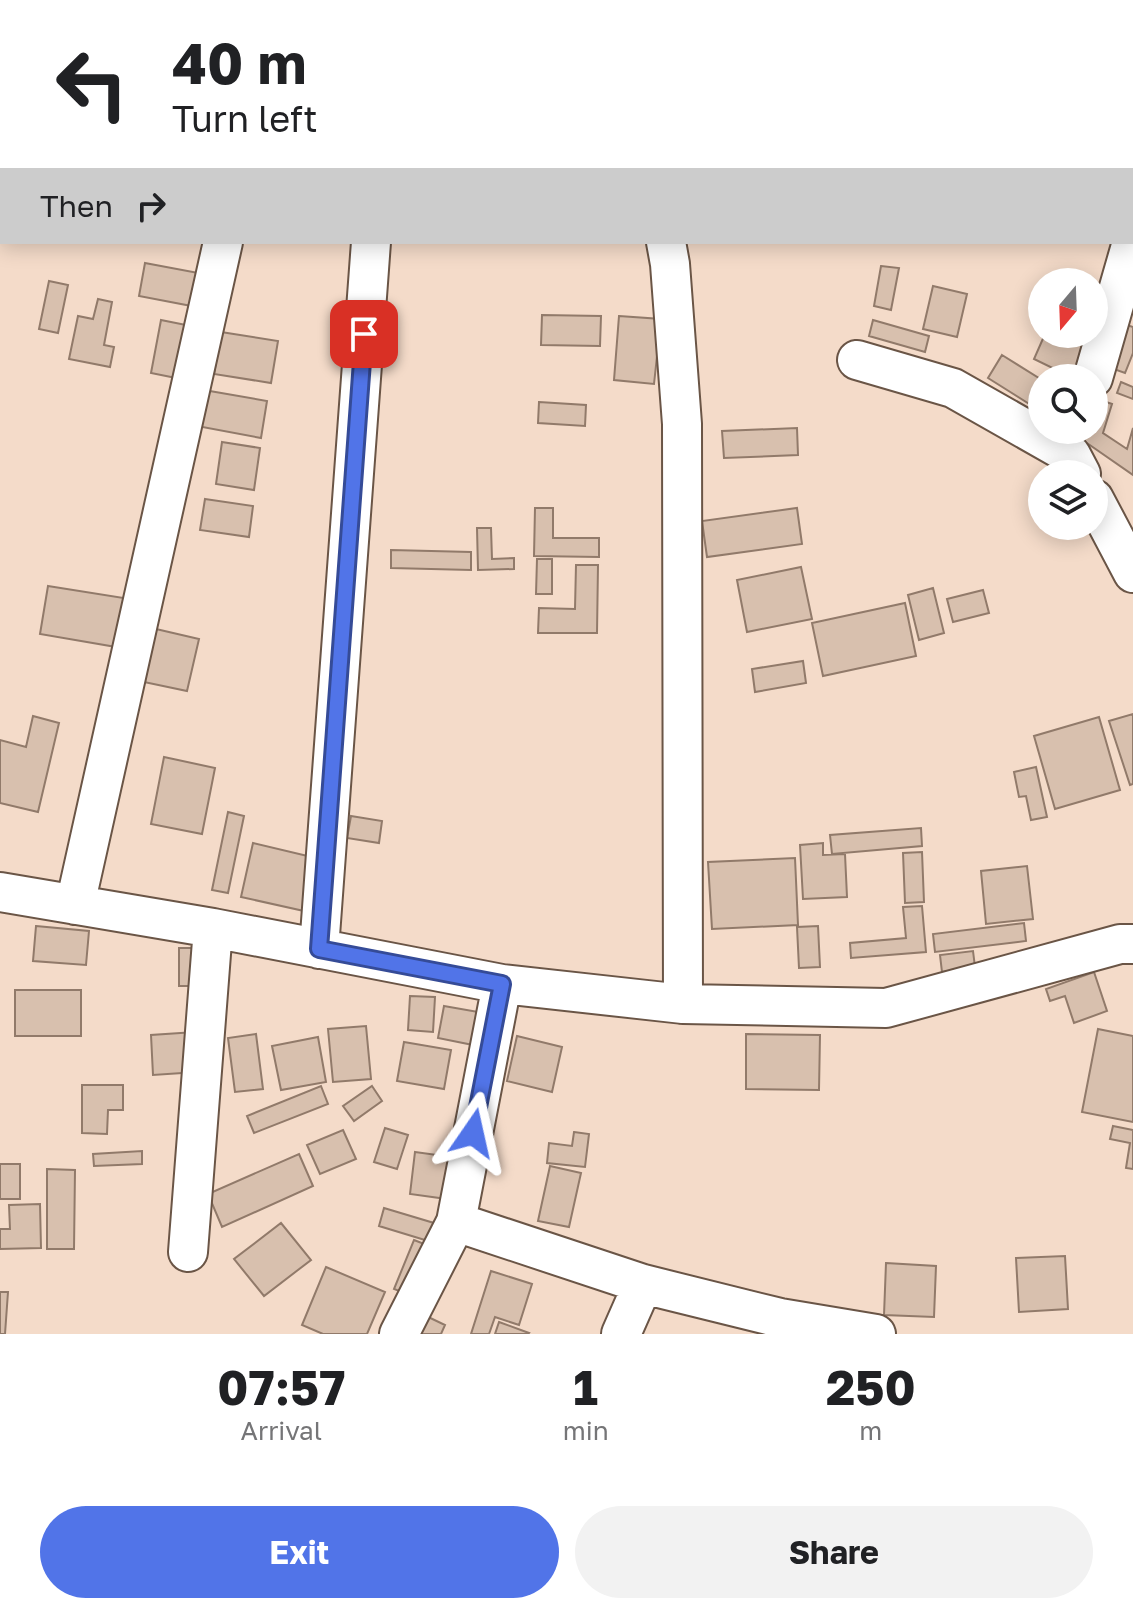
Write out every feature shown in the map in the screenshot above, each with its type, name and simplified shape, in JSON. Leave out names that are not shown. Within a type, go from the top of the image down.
[{"type":"street","points":[[75,905],[223,244]]},
{"type":"street","points":[[319,949],[371,244]]},
{"type":"street","points":[[666,244],[682,424],[683,1004]]},
{"type":"street","points":[[1097,364],[1131,244]]},
{"type":"street","points":[[857,360],[953,388],[1077,453]]},
{"type":"street","points":[[1108,526],[1133,573]]},
{"type":"street","points":[[0,892],[213,928],[502,984],[683,1004],[886,1008],[1120,944],[1133,944]]},
{"type":"street","points":[[188,1252],[213,928]]},
{"type":"street","points":[[399,1334],[456,1222],[502,984]]},
{"type":"street","points":[[456,1222],[643,1284],[780,1318],[876,1334]]},
{"type":"street","points":[[621,1334],[643,1284]]},
{"type":"building","points":[[145,263],[209,275],[202,308],[139,296]]},
{"type":"building","points":[[881,266],[899,268],[891,310],[874,306]]},
{"type":"building","points":[[49,281],[68,285],[58,333],[39,329]]},
{"type":"building","points":[[933,286],[967,294],[957,337],[923,329]]},
{"type":"building","points":[[98,299],[112,302],[104,345],[114,347],[110,367],[69,359],[78,316],[93,319]]},
{"type":"building","points":[[542,315],[601,316],[600,346],[541,345]]},
{"type":"building","points":[[619,316],[661,319],[654,384],[614,380]]},
{"type":"building","points":[[161,320],[196,327],[186,380],[151,373]]},
{"type":"building","points":[[873,320],[929,336],[925,352],[869,336]]},
{"type":"building","points":[[1124,324],[1133,327],[1133,353],[1125,373],[1108,367]]},
{"type":"building","points":[[221,332],[278,341],[271,383],[214,374]]},
{"type":"building","points":[[1039,348],[1095,348],[1088,364],[1044,364],[1034,359]]},
{"type":"building","points":[[1002,355],[1028,371],[1028,403],[988,378]]},
{"type":"building","points":[[1121,382],[1133,387],[1133,399],[1117,393]]},
{"type":"building","points":[[204,390],[267,401],[261,438],[197,426]]},
{"type":"building","points":[[539,402],[586,405],[585,426],[538,423]]},
{"type":"building","points":[[797,428],[798,455],[724,458],[722,431]]},
{"type":"building","points":[[1133,428],[1133,475],[1088,444],[1108,444],[1108,436],[1127,449]]},
{"type":"building","points":[[222,442],[260,448],[254,490],[216,484]]},
{"type":"building","points":[[205,499],[253,506],[249,537],[200,530]]},
{"type":"building","points":[[535,508],[553,508],[553,538],[599,538],[599,557],[534,556]]},
{"type":"building","points":[[797,508],[802,544],[707,557],[702,521]]},
{"type":"building","points":[[477,528],[491,528],[492,559],[514,558],[514,569],[478,570]]},
{"type":"building","points":[[391,550],[471,552],[471,570],[391,568]]},
{"type":"building","points":[[537,559],[552,559],[552,594],[536,594]]},
{"type":"building","points":[[576,565],[598,565],[597,633],[538,633],[539,608],[575,609]]},
{"type":"building","points":[[801,567],[812,619],[747,632],[737,580]]},
{"type":"building","points":[[48,586],[130,599],[122,648],[40,634]]},
{"type":"building","points":[[933,588],[944,633],[919,640],[908,595]]},
{"type":"building","points":[[983,590],[989,613],[953,622],[947,599]]},
{"type":"building","points":[[905,603],[916,656],[823,676],[812,623]]},
{"type":"building","points":[[156,629],[199,639],[187,691],[144,682]]},
{"type":"building","points":[[803,661],[806,683],[755,692],[752,669]]},
{"type":"building","points":[[1133,714],[1133,784],[1130,785],[1109,721]]},
{"type":"building","points":[[33,716],[59,723],[38,812],[0,803],[0,740],[26,747]]},
{"type":"building","points":[[1099,717],[1120,790],[1055,809],[1034,736]]},
{"type":"building","points":[[164,757],[215,768],[202,834],[151,824]]},
{"type":"building","points":[[1036,767],[1047,817],[1031,820],[1026,796],[1019,797],[1014,772]]},
{"type":"building","points":[[228,812],[244,816],[228,893],[212,890]]},
{"type":"building","points":[[351,816],[382,821],[379,843],[347,838]]},
{"type":"building","points":[[921,828],[922,846],[832,854],[830,835]]},
{"type":"building","points":[[253,843],[316,858],[304,911],[241,897]]},
{"type":"building","points":[[823,843],[823,855],[845,854],[847,897],[803,899],[800,845]]},
{"type":"building","points":[[922,852],[924,902],[905,903],[903,853]]},
{"type":"building","points":[[795,858],[798,925],[712,929],[708,862]]},
{"type":"building","points":[[1027,866],[1033,919],[986,924],[981,871]]},
{"type":"building","points":[[922,906],[926,952],[851,958],[850,943],[906,938],[903,907]]},
{"type":"building","points":[[1024,923],[1026,941],[935,952],[933,934]]},
{"type":"building","points":[[36,926],[89,931],[86,965],[33,961]]},
{"type":"building","points":[[818,926],[820,967],[799,968],[797,927]]},
{"type":"building","points":[[179,948],[201,948],[200,986],[179,986]]},
{"type":"building","points":[[973,951],[975,967],[942,972],[940,955]]},
{"type":"building","points":[[1094,972],[1107,1011],[1074,1023],[1065,996],[1050,1001],[1046,989]]},
{"type":"building","points":[[15,990],[81,990],[81,1036],[15,1036]]},
{"type":"building","points":[[410,996],[435,997],[433,1032],[408,1030]]},
{"type":"building","points":[[444,1006],[484,1013],[478,1046],[438,1038]]},
{"type":"building","points":[[366,1026],[371,1079],[333,1082],[328,1029]]},
{"type":"building","points":[[1098,1029],[1133,1036],[1133,1122],[1082,1112]]},
{"type":"building","points":[[195,1032],[197,1072],[153,1075],[151,1035]]},
{"type":"building","points":[[256,1034],[263,1089],[235,1092],[228,1038]]},
{"type":"building","points":[[746,1034],[820,1035],[819,1090],[746,1089]]},
{"type":"building","points":[[517,1036],[562,1047],[552,1092],[507,1081]]},
{"type":"building","points":[[318,1037],[326,1082],[281,1090],[272,1046]]},
{"type":"building","points":[[404,1042],[451,1050],[444,1089],[397,1081]]},
{"type":"building","points":[[82,1085],[123,1085],[123,1110],[108,1110],[107,1134],[82,1133]]},
{"type":"building","points":[[321,1086],[328,1104],[254,1133],[247,1116]]},
{"type":"building","points":[[372,1086],[382,1101],[354,1121],[343,1106]]},
{"type":"building","points":[[1113,1126],[1133,1130],[1133,1169],[1126,1168],[1130,1143],[1110,1139]]},
{"type":"building","points":[[385,1128],[408,1135],[397,1169],[374,1162]]},
{"type":"building","points":[[343,1130],[356,1159],[320,1174],[307,1145]]},
{"type":"building","points":[[574,1132],[589,1134],[585,1167],[547,1163],[549,1143],[572,1146]]},
{"type":"building","points":[[142,1151],[142,1164],[94,1166],[93,1154]]},
{"type":"building","points":[[415,1152],[452,1157],[447,1199],[410,1194]]},
{"type":"building","points":[[299,1154],[313,1186],[222,1227],[208,1194]]},
{"type":"building","points":[[0,1164],[20,1164],[20,1199],[0,1199]]},
{"type":"building","points":[[550,1166],[581,1173],[569,1227],[538,1221]]},
{"type":"building","points":[[47,1169],[75,1170],[74,1249],[47,1249]]},
{"type":"building","points":[[40,1204],[41,1248],[0,1249],[0,1229],[10,1229],[9,1205]]},
{"type":"building","points":[[384,1208],[444,1226],[438,1244],[379,1226]]},
{"type":"building","points":[[281,1223],[311,1260],[264,1296],[234,1259]]},
{"type":"building","points":[[414,1240],[432,1247],[412,1296],[394,1289]]},
{"type":"building","points":[[1065,1256],[1068,1309],[1019,1312],[1016,1258]]},
{"type":"building","points":[[886,1263],[936,1266],[934,1317],[884,1315]]},
{"type":"building","points":[[326,1267],[385,1292],[367,1334],[323,1334],[302,1325]]},
{"type":"building","points":[[491,1271],[532,1284],[519,1325],[495,1317],[489,1334],[471,1334]]},
{"type":"building","points":[[0,1292],[8,1292],[5,1334],[0,1334]]},
{"type":"building","points":[[422,1314],[445,1325],[441,1334],[412,1334]]},
{"type":"building","points":[[499,1322],[529,1333],[495,1334]]},
{"type":"route","points":[[364,334],[319,949],[502,984],[473,1133]]}]
